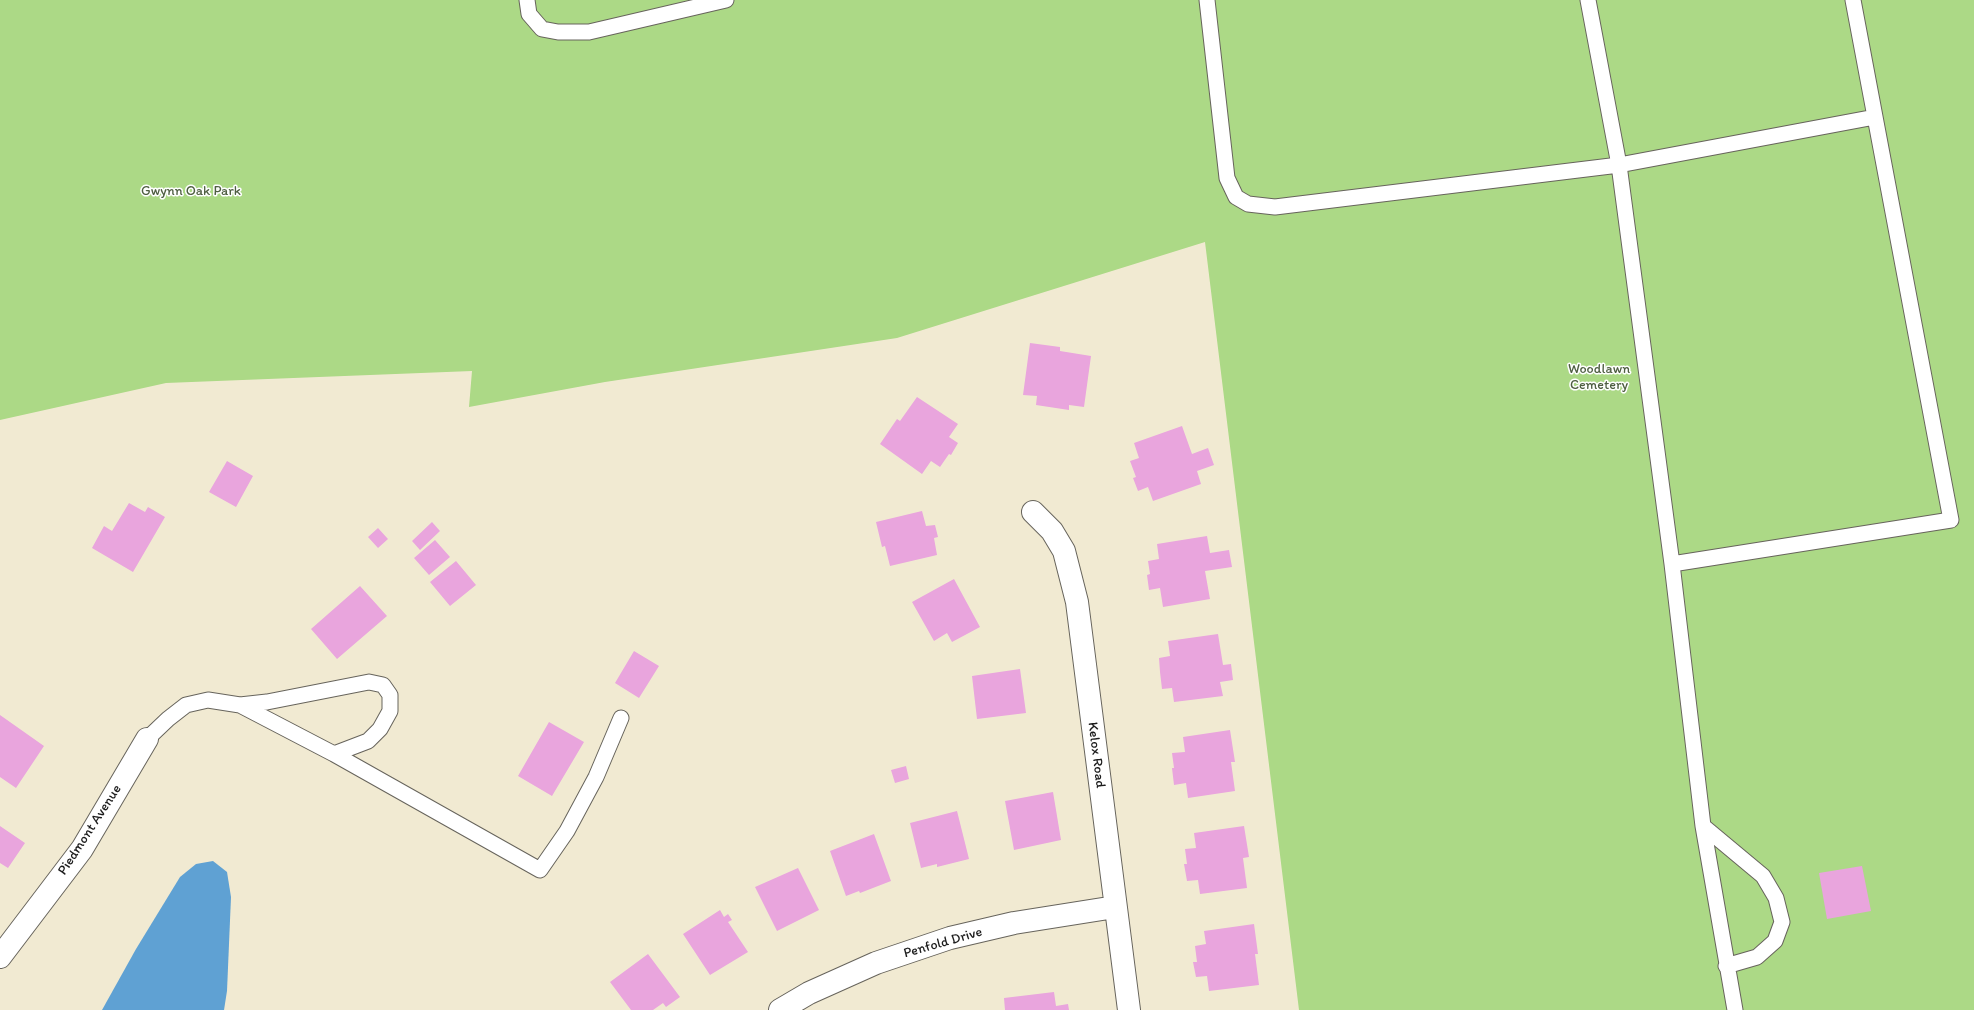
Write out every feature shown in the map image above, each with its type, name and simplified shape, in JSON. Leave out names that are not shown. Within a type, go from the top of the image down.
[{"type":"street","name":"Kelox Road","points":[[1034,512],[1052,531],[1064,551],[1077,602],[1129,1010]]},
{"type":"street","name":"Piedmont Avenue","points":[[0,957],[82,848],[147,739]]},
{"type":"street","name":"Penfold Drive","points":[[780,1010],[808,993],[876,963],[950,938],[1014,923],[1115,907]]},
{"type":"lane","points":[[527,0],[529,14],[542,29],[558,32],[589,32],[726,0]]},
{"type":"lane","points":[[1208,0],[1228,178],[1236,197],[1248,204],[1275,207],[1619,165],[1875,117]]},
{"type":"lane","points":[[1588,0],[1619,165],[1672,564],[1703,826],[1734,1010]]},
{"type":"lane","points":[[1672,564],[1951,520],[1853,0]]},
{"type":"lane","points":[[147,739],[168,719],[186,705],[208,700],[240,705],[267,702],[369,682],[383,684],[390,695],[390,711],[380,729],[368,742],[334,754]]},
{"type":"lane","points":[[240,705],[334,754],[540,870],[567,831],[596,777],[621,718]]},
{"type":"lane","points":[[1703,826],[1763,876],[1776,898],[1782,922],[1775,941],[1757,957],[1726,966]]},
{"type":"green space","name":"Woodlawn Cemetery","points":[[0,0],[1974,0],[1974,1010],[1299,1010],[1205,242],[897,338],[605,382],[469,407],[472,371],[166,383],[0,420]]},
{"type":"water","points":[[213,861],[227,872],[231,897],[227,991],[224,1010],[102,1010],[136,949],[180,877],[196,864]]},
{"type":"building","points":[[1030,343],[1060,347],[1060,351],[1091,356],[1084,407],[1069,405],[1069,410],[1036,405],[1037,396],[1023,395]]},
{"type":"building","points":[[917,397],[958,424],[949,437],[958,443],[951,455],[949,454],[940,467],[931,461],[922,474],[880,444],[897,419],[900,421]]},
{"type":"building","points":[[1182,426],[1192,454],[1208,448],[1214,465],[1197,471],[1201,484],[1153,501],[1148,487],[1138,491],[1133,478],[1136,477],[1130,461],[1139,458],[1134,443]]},
{"type":"building","points":[[227,461],[253,476],[236,507],[209,492]]},
{"type":"building","points":[[129,503],[145,512],[148,507],[165,517],[133,572],[92,548],[104,526],[112,531]]},
{"type":"building","points":[[922,511],[926,526],[935,525],[938,537],[934,538],[937,555],[890,566],[885,546],[882,547],[876,522]]},
{"type":"building","points":[[432,522],[440,531],[420,550],[412,541]]},
{"type":"building","points":[[378,528],[388,539],[378,548],[368,537]]},
{"type":"building","points":[[1207,536],[1210,553],[1229,550],[1232,567],[1205,571],[1210,599],[1163,607],[1160,588],[1149,590],[1147,575],[1150,574],[1148,561],[1159,559],[1157,544]]},
{"type":"building","points":[[435,540],[450,557],[429,575],[414,558]]},
{"type":"building","points":[[456,561],[476,585],[450,606],[430,582]]},
{"type":"building","points":[[954,579],[980,627],[952,642],[947,633],[934,641],[912,602]]},
{"type":"building","points":[[360,586],[387,616],[337,659],[311,629]]},
{"type":"building","points":[[1218,634],[1223,665],[1231,664],[1233,680],[1220,682],[1223,696],[1174,702],[1172,688],[1162,689],[1160,672],[1159,658],[1170,656],[1168,641]]},
{"type":"building","points":[[634,651],[659,666],[639,698],[615,683]]},
{"type":"building","points":[[1020,669],[1026,713],[977,719],[972,676]]},
{"type":"building","points":[[0,715],[44,746],[16,788],[0,777]]},
{"type":"building","points":[[549,722],[584,742],[552,796],[518,776]]},
{"type":"building","points":[[1230,730],[1235,762],[1231,762],[1235,791],[1188,798],[1186,783],[1174,785],[1172,753],[1185,752],[1183,737]]},
{"type":"building","points":[[906,766],[909,779],[895,783],[891,770]]},
{"type":"building","points":[[1053,792],[1061,840],[1014,850],[1005,801]]},
{"type":"building","points":[[957,811],[969,859],[937,867],[937,864],[921,868],[910,823]]},
{"type":"building","points":[[0,826],[25,843],[8,868],[0,863]]},
{"type":"building","points":[[1244,826],[1249,857],[1243,858],[1247,888],[1200,894],[1198,880],[1187,881],[1184,864],[1187,864],[1185,849],[1196,848],[1194,833]]},
{"type":"building","points":[[874,834],[891,881],[860,893],[859,891],[846,896],[830,851]]},
{"type":"building","points":[[1862,866],[1871,911],[1827,919],[1819,873]]},
{"type":"building","points":[[798,868],[819,910],[777,931],[755,887]]},
{"type":"building","points":[[720,910],[724,917],[728,914],[732,920],[728,922],[748,952],[710,975],[683,934]]},
{"type":"building","points":[[1254,924],[1258,954],[1255,954],[1259,985],[1209,991],[1207,976],[1196,977],[1193,962],[1197,962],[1195,946],[1206,944],[1204,931]]},
{"type":"building","points":[[648,954],[680,997],[666,1007],[663,1003],[653,1010],[631,1010],[610,982]]},
{"type":"building","points":[[1054,992],[1056,1006],[1068,1004],[1069,1010],[1005,1010],[1004,998]]},
{"type":"park label","name":"Gwynn Oak Park","points":[[191,191]]}]
